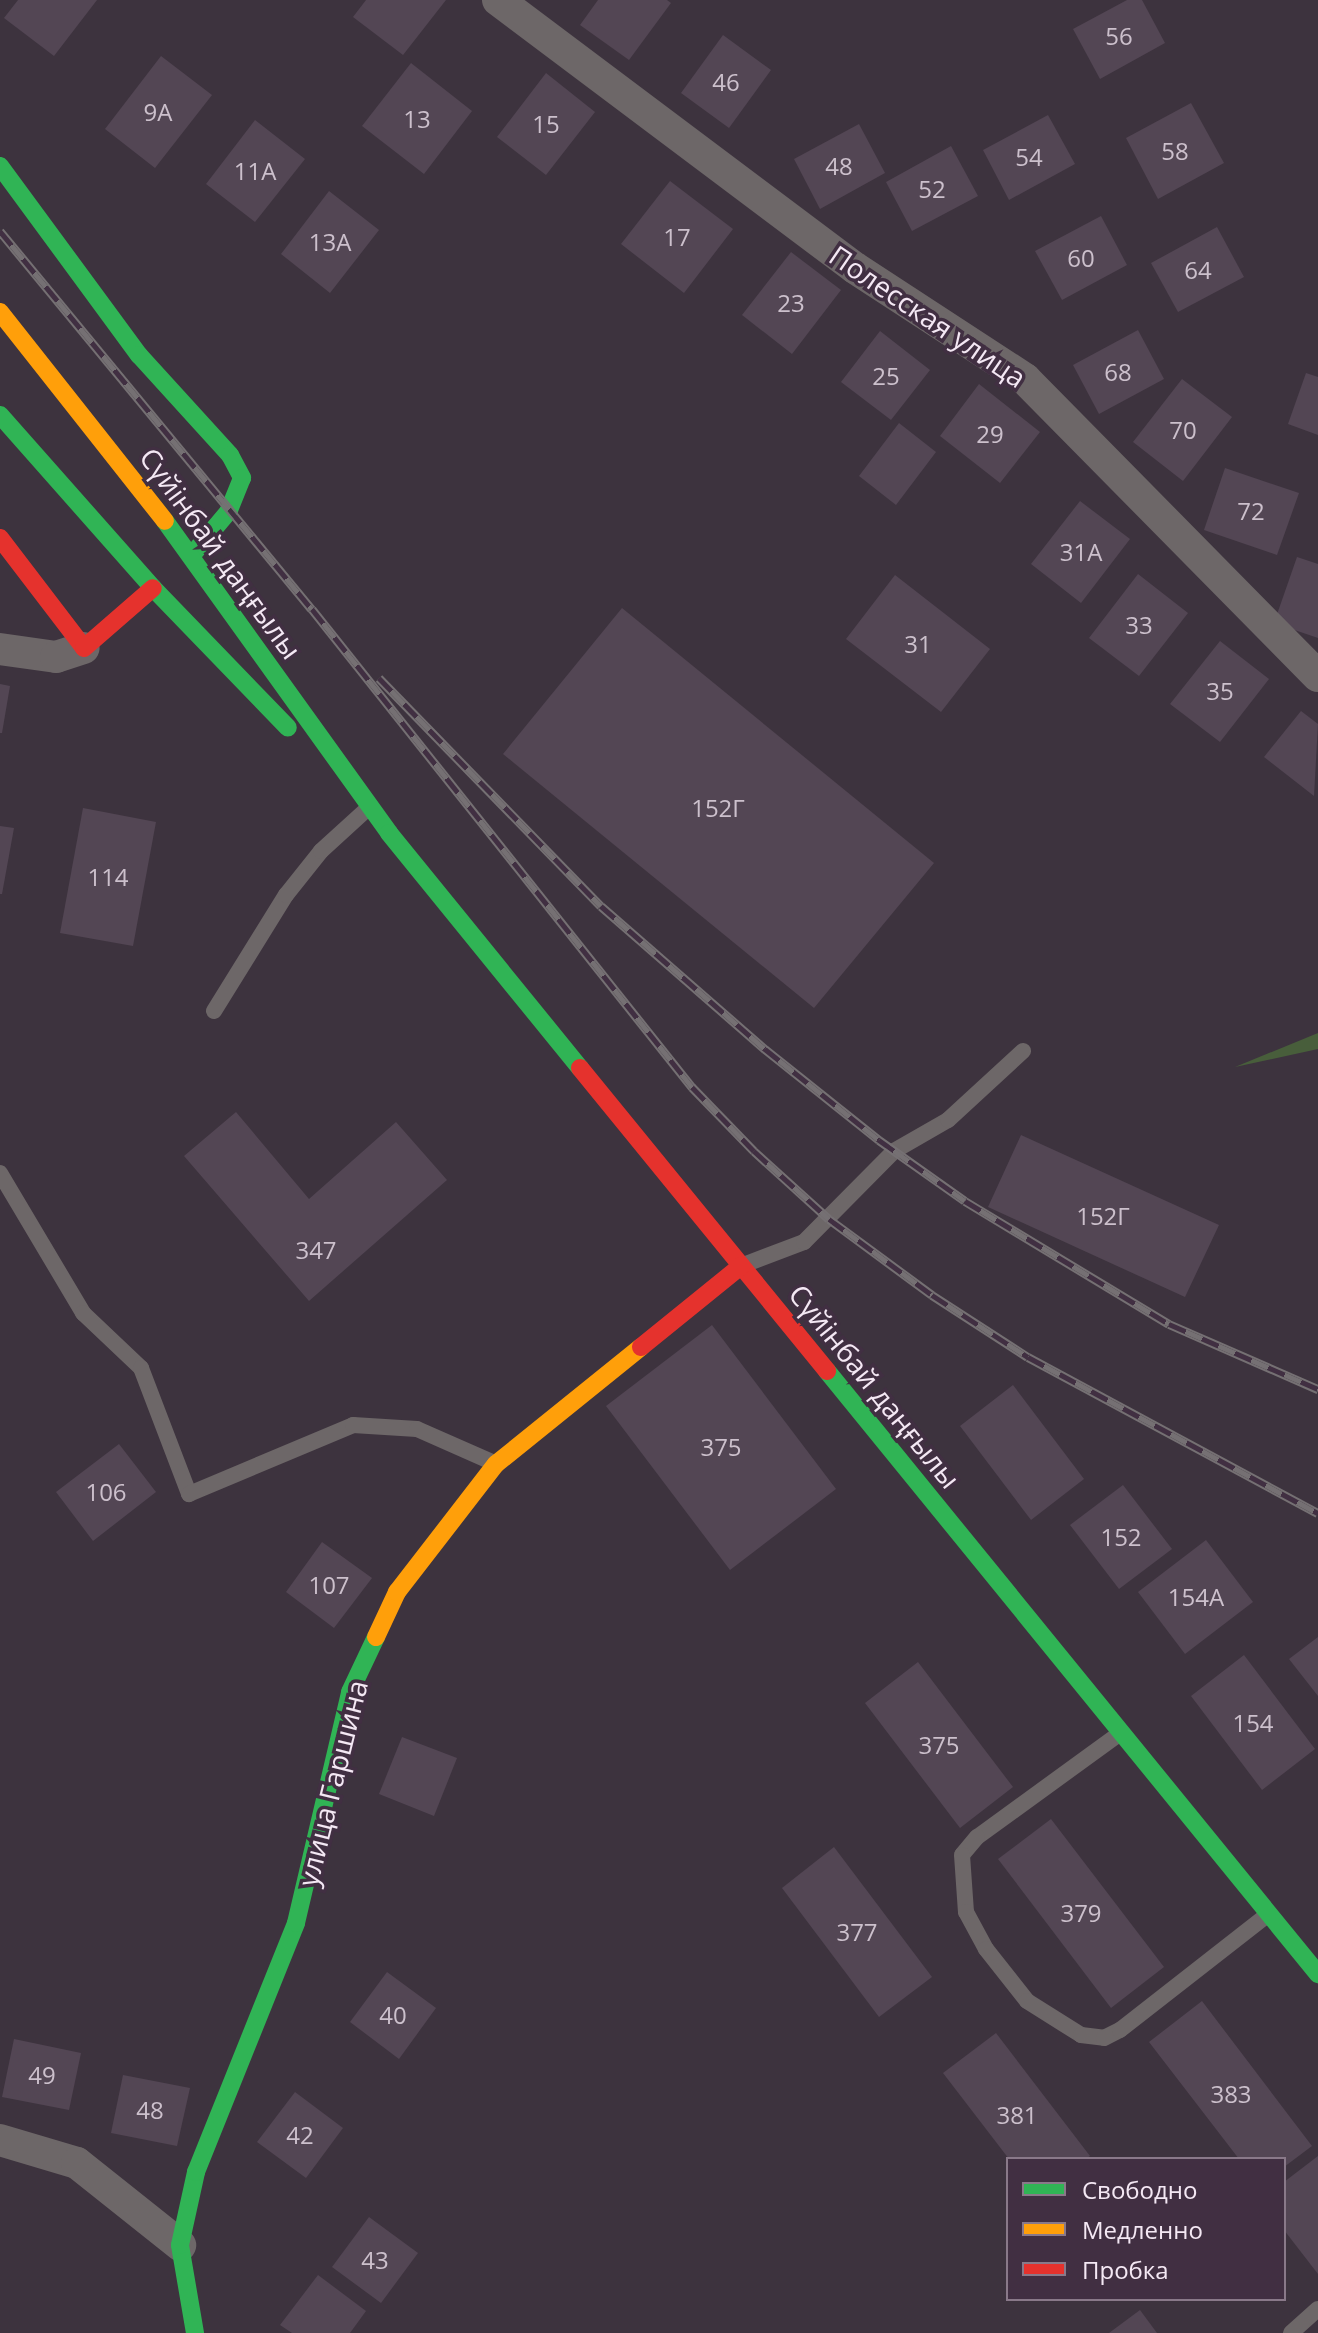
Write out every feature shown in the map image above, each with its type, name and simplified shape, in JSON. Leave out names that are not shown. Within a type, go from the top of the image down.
[{"type":"main road","points":[[0,166],[139,355],[230,455],[242,478],[229,511],[192,555]]},
{"type":"main road","name":"Сүйінбай даңғылы","points":[[0,312],[192,555],[389,833],[1124,1731],[1318,1974]]},
{"type":"main road","name":"Сүйінбай даңғылы","points":[[0,415],[153,588],[389,833]]},
{"type":"main road","points":[[0,538],[84,648],[153,588]]},
{"type":"main road","name":"улица Гаршина","points":[[195,2333],[180,2245],[196,2172],[296,1923],[350,1692],[397,1592],[496,1464],[741,1266]]},
{"type":"street","name":"Полесская улица","points":[[498,0],[855,268],[1025,379],[1318,676]]},
{"type":"street","points":[[0,649],[56,657],[84,648]]},
{"type":"street","points":[[0,2140],[77,2163],[180,2245]]},
{"type":"lane","points":[[214,1011],[286,895],[321,851],[366,810]]},
{"type":"lane","points":[[741,1266],[804,1242],[894,1151],[948,1120],[1023,1051]]},
{"type":"lane","points":[[0,1173],[83,1313],[141,1368],[189,1494],[353,1425],[417,1429],[496,1464]]},
{"type":"lane","points":[[1124,1731],[977,1837],[962,1855],[966,1912],[1015,1986],[1062,2026],[1104,2038],[1120,2030],[1269,1914]]},
{"type":"lane","points":[[1291,2333],[1318,2309]]},
{"type":"green space","points":[[1318,1033],[1318,1049],[1235,1067]]},
{"type":"building","points":[[18,0],[97,0],[54,56],[4,18]]},
{"type":"building","points":[[366,0],[446,0],[403,55],[353,17]]},
{"type":"building","points":[[598,0],[667,0],[671,3],[629,60],[580,25]]},
{"type":"building","points":[[1127,0],[1142,0],[1165,43],[1100,79],[1073,29]]},
{"type":"building","points":[[723,35],[771,70],[729,128],[681,93]]},
{"type":"building","points":[[161,56],[212,95],[155,168],[105,129]]},
{"type":"building","points":[[411,63],[472,111],[424,174],[362,126]]},
{"type":"building","points":[[546,73],[595,112],[546,175],[497,137]]},
{"type":"building","points":[[1191,103],[1224,163],[1158,199],[1126,138]]},
{"type":"building","points":[[1048,115],[1075,164],[1009,200],[983,150]]},
{"type":"building","points":[[255,120],[305,159],[255,222],[206,184]]},
{"type":"building","points":[[859,124],[885,173],[820,209],[794,159]]},
{"type":"building","points":[[951,146],[978,196],[912,231],[886,182]]},
{"type":"building","points":[[670,181],[733,229],[684,293],[621,244]]},
{"type":"building","points":[[329,191],[379,230],[330,293],[281,254]]},
{"type":"building","points":[[1101,216],[1127,265],[1062,300],[1035,251]]},
{"type":"building","points":[[1217,227],[1244,277],[1178,312],[1151,263]]},
{"type":"building","points":[[791,252],[841,290],[792,354],[742,315]]},
{"type":"building","points":[[1138,330],[1164,379],[1099,414],[1073,365]]},
{"type":"building","points":[[880,331],[930,370],[891,420],[841,382]]},
{"type":"building","points":[[1306,373],[1318,377],[1318,435],[1288,424]]},
{"type":"building","points":[[1182,379],[1232,417],[1183,481],[1133,442]]},
{"type":"building","points":[[979,384],[1040,432],[1000,483],[940,436]]},
{"type":"building","points":[[899,423],[936,452],[896,505],[859,476]]},
{"type":"building","points":[[1225,468],[1299,493],[1277,555],[1204,530]]},
{"type":"building","points":[[1080,501],[1130,539],[1081,603],[1031,564]]},
{"type":"building","points":[[1297,557],[1318,564],[1318,638],[1274,623]]},
{"type":"building","points":[[1138,574],[1188,613],[1139,676],[1089,638]]},
{"type":"building","points":[[895,575],[990,649],[941,712],[846,639]]},
{"type":"building","points":[[622,608],[934,863],[814,1008],[503,754]]},
{"type":"building","points":[[1220,641],[1269,679],[1220,742],[1170,704]]},
{"type":"building","points":[[0,684],[10,686],[2,733],[0,733]]},
{"type":"building","points":[[1301,711],[1318,724],[1314,796],[1264,757]]},
{"type":"building","points":[[83,808],[156,822],[133,946],[60,933]]},
{"type":"building","points":[[0,826],[14,828],[2,894],[0,894]]},
{"type":"building","points":[[236,1112],[309,1199],[396,1122],[447,1180],[309,1301],[184,1156]]},
{"type":"building","points":[[1021,1135],[1219,1225],[1185,1297],[988,1207]]},
{"type":"building","points":[[712,1325],[836,1489],[730,1570],[606,1406]]},
{"type":"building","points":[[1013,1385],[1084,1479],[1031,1520],[960,1426]]},
{"type":"building","points":[[119,1444],[156,1492],[93,1541],[56,1492]]},
{"type":"building","points":[[1123,1485],[1172,1549],[1119,1589],[1070,1525]]},
{"type":"building","points":[[1206,1540],[1253,1602],[1185,1654],[1138,1592]]},
{"type":"building","points":[[322,1542],[372,1578],[334,1628],[286,1592]]},
{"type":"building","points":[[1318,1637],[1318,1696],[1289,1659]]},
{"type":"building","points":[[1244,1655],[1315,1749],[1262,1790],[1191,1696]]},
{"type":"building","points":[[918,1662],[1013,1787],[960,1828],[865,1703]]},
{"type":"building","points":[[402,1737],[457,1758],[434,1816],[379,1794]]},
{"type":"building","points":[[1051,1819],[1164,1967],[1111,2008],[998,1859]]},
{"type":"building","points":[[834,1847],[932,1977],[879,2017],[782,1888]]},
{"type":"building","points":[[387,1972],[436,2008],[399,2059],[350,2022]]},
{"type":"building","points":[[1202,2001],[1312,2146],[1286,2166],[1286,2157],[1237,2157],[1149,2042]]},
{"type":"building","points":[[996,2033],[1090,2156],[1007,2157],[943,2073]]},
{"type":"building","points":[[14,2039],[81,2053],[69,2110],[2,2097]]},
{"type":"building","points":[[123,2075],[190,2088],[177,2146],[111,2133]]},
{"type":"building","points":[[295,2092],[343,2128],[306,2178],[257,2142]]},
{"type":"building","points":[[1318,2156],[1318,2274],[1286,2233],[1286,2180]]},
{"type":"building","points":[[369,2217],[418,2253],[381,2303],[332,2267]]},
{"type":"building","points":[[318,2275],[366,2311],[350,2333],[292,2333],[280,2325]]},
{"type":"building","points":[[1140,2310],[1157,2333],[1109,2333]]},
{"type":"railway","points":[[0,231],[312,609],[692,1087],[754,1151],[829,1219],[932,1295],[1028,1357],[1318,1513]]},
{"type":"railway","points":[[379,678],[601,906],[765,1049],[879,1140],[965,1201],[1169,1324],[1318,1389]]},
{"type":"traffic: fast","points":[[0,166],[139,355],[230,455],[242,478],[229,511],[192,555]]},
{"type":"traffic: fast","points":[[0,415],[153,588],[288,728]]},
{"type":"traffic: fast","points":[[165,521],[389,833],[580,1068]]},
{"type":"traffic: fast","points":[[827,1371],[1318,1974]]},
{"type":"traffic: fast","points":[[195,2333],[180,2245],[196,2172],[296,1923],[350,1692],[376,1637]]},
{"type":"traffic: slow","points":[[0,312],[165,521]]},
{"type":"traffic: slow","points":[[376,1637],[397,1592],[496,1464],[641,1347]]},
{"type":"traffic: jam","points":[[0,538],[84,648],[153,588]]},
{"type":"traffic: jam","points":[[580,1068],[827,1371]]},
{"type":"traffic: jam","points":[[641,1347],[741,1266]]}]
